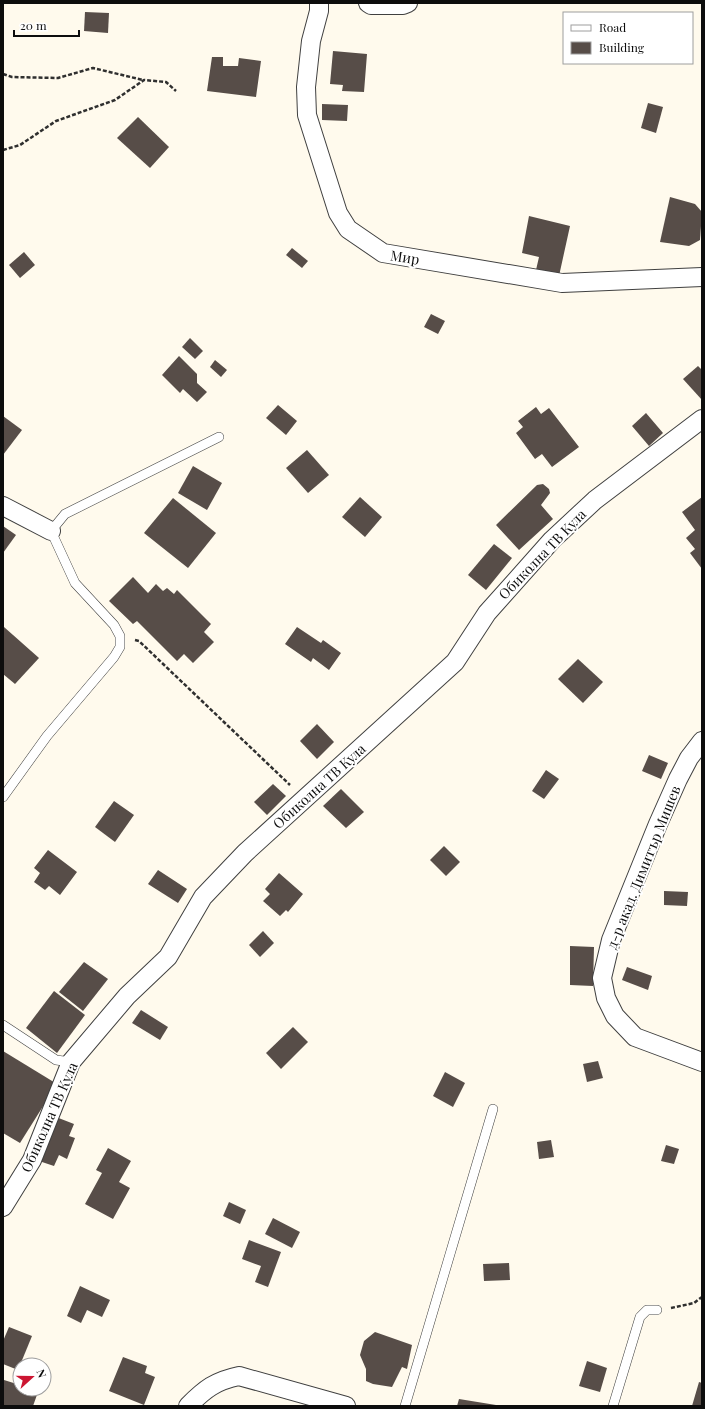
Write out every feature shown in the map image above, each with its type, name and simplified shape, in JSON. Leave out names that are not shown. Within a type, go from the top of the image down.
[{"type":"street","name":"Мир","points":[[319,3],[319,11],[311,41],[306,86],[307,115],[338,213],[348,228],[367,244],[383,254],[562,282],[702,277]]},
{"type":"street","points":[[368,3],[371,5],[395,5],[408,3]]},
{"type":"street","name":"Обиколна ТВ Кула","points":[[3,1208],[32,1160],[71,1062],[126,996],[168,957],[203,897],[245,853],[455,662],[487,613],[552,540],[595,500],[702,419]]},
{"type":"street","points":[[3,506],[51,531]]},
{"type":"street","name":"д-р акад. Димитър Мишев","points":[[702,741],[689,758],[658,824],[610,940],[602,978],[606,998],[615,1016],[634,1037],[702,1062]]},
{"type":"street","points":[[188,1406],[207,1388],[223,1379],[239,1376],[346,1406]]},
{"type":"lane","points":[[3,797],[47,736],[114,657],[120,647],[120,636],[114,625],[75,583],[51,531],[65,514],[219,437]]},
{"type":"lane","points":[[3,1025],[56,1060],[71,1062]]},
{"type":"lane","points":[[406,1406],[494,1108]]},
{"type":"lane","points":[[613,1406],[640,1317],[647,1310],[658,1310]]},
{"type":"path","points":[[3,74],[12,77],[58,78],[93,68],[144,80],[166,82],[176,91]]},
{"type":"path","points":[[3,150],[20,145],[56,121],[115,100],[144,80]]},
{"type":"path","points":[[120,636],[139,641],[305,799]]},
{"type":"path","points":[[658,1310],[680,1307],[694,1303],[702,1297]]},
{"type":"building","points":[[85,12],[109,13],[108,33],[84,31]]},
{"type":"building","points":[[333,51],[367,54],[364,92],[342,91],[343,85],[330,84]]},
{"type":"building","points":[[212,57],[223,57],[223,66],[238,66],[239,58],[261,61],[256,97],[207,91]]},
{"type":"building","points":[[648,103],[663,107],[656,133],[641,128]]},
{"type":"building","points":[[322,104],[348,105],[347,121],[322,120]]},
{"type":"building","points":[[138,117],[169,147],[150,168],[117,138]]},
{"type":"building","points":[[670,197],[695,204],[702,212],[700,240],[689,246],[660,242]]},
{"type":"building","points":[[529,216],[570,226],[559,276],[536,270],[539,257],[522,253]]},
{"type":"building","points":[[292,248],[308,261],[302,268],[286,255]]},
{"type":"building","points":[[24,252],[35,265],[20,278],[9,265]]},
{"type":"building","points":[[431,314],[445,321],[438,334],[424,327]]},
{"type":"building","points":[[190,338],[203,351],[195,359],[182,347]]},
{"type":"building","points":[[179,356],[197,374],[197,383],[207,392],[197,402],[183,389],[180,393],[162,375]]},
{"type":"building","points":[[215,360],[227,370],[221,377],[210,367]]},
{"type":"building","points":[[698,366],[702,370],[702,400],[683,379]]},
{"type":"building","points":[[278,405],[297,421],[286,435],[266,418]]},
{"type":"building","points":[[536,407],[541,414],[549,408],[579,447],[552,467],[542,454],[535,459],[516,433],[523,427],[518,421]]},
{"type":"building","points":[[646,413],[663,433],[649,446],[632,426]]},
{"type":"building","points":[[3,416],[22,430],[3,455]]},
{"type":"building","points":[[307,450],[329,475],[308,493],[286,468]]},
{"type":"building","points":[[193,466],[222,483],[207,510],[178,493]]},
{"type":"building","points":[[543,484],[549,489],[550,493],[541,505],[553,519],[519,550],[496,525],[537,485]]},
{"type":"building","points":[[360,497],[382,517],[365,537],[342,517]]},
{"type":"building","points":[[702,497],[702,569],[690,553],[695,549],[686,538],[695,530],[682,512]]},
{"type":"building","points":[[173,498],[216,533],[188,568],[144,533]]},
{"type":"building","points":[[3,526],[16,535],[3,553]]},
{"type":"building","points":[[494,544],[512,558],[486,590],[468,575]]},
{"type":"building","points":[[133,577],[148,593],[156,584],[163,591],[167,588],[174,594],[177,590],[211,624],[204,632],[214,642],[193,663],[184,654],[177,661],[137,621],[133,624],[109,601]]},
{"type":"building","points":[[4,627],[39,658],[15,684],[3,674]]},
{"type":"building","points":[[297,627],[321,643],[323,640],[341,653],[329,670],[313,658],[311,662],[285,644]]},
{"type":"building","points":[[578,659],[603,682],[583,703],[558,679]]},
{"type":"building","points":[[317,724],[334,742],[317,759],[300,741]]},
{"type":"building","points":[[649,755],[668,763],[661,779],[642,771]]},
{"type":"building","points":[[546,770],[559,779],[544,799],[532,791]]},
{"type":"building","points":[[273,784],[286,796],[267,815],[254,802]]},
{"type":"building","points":[[341,789],[364,812],[346,828],[323,806]]},
{"type":"building","points":[[114,801],[134,815],[115,842],[95,827]]},
{"type":"building","points":[[444,846],[460,862],[446,876],[430,860]]},
{"type":"building","points":[[48,850],[77,872],[60,895],[49,886],[45,890],[34,882],[40,873],[34,868]]},
{"type":"building","points":[[158,870],[187,889],[178,903],[148,884]]},
{"type":"building","points":[[279,873],[303,894],[288,912],[286,910],[280,916],[263,901],[270,894],[265,889]]},
{"type":"building","points":[[664,891],[688,892],[687,906],[664,905]]},
{"type":"building","points":[[263,931],[274,943],[260,957],[249,945]]},
{"type":"building","points":[[570,946],[594,947],[593,986],[570,985]]},
{"type":"building","points":[[84,962],[108,979],[83,1011],[59,992]]},
{"type":"building","points":[[627,967],[652,976],[648,990],[622,980]]},
{"type":"building","points":[[54,991],[85,1015],[57,1053],[26,1028]]},
{"type":"building","points":[[141,1010],[168,1027],[160,1040],[132,1023]]},
{"type":"building","points":[[293,1027],[308,1042],[281,1069],[266,1053]]},
{"type":"building","points":[[3,1051],[57,1084],[20,1143],[3,1133]]},
{"type":"building","points":[[598,1061],[603,1078],[587,1082],[583,1064]]},
{"type":"building","points":[[445,1072],[465,1083],[453,1107],[433,1096]]},
{"type":"building","points":[[56,1117],[74,1124],[69,1136],[75,1138],[67,1159],[59,1155],[54,1166],[39,1161]]},
{"type":"building","points":[[551,1140],[554,1157],[539,1159],[537,1142]]},
{"type":"building","points":[[666,1145],[679,1149],[674,1164],[661,1161]]},
{"type":"building","points":[[108,1148],[131,1161],[119,1182],[130,1188],[113,1219],[85,1204],[102,1173],[96,1170]]},
{"type":"building","points":[[229,1202],[246,1210],[240,1224],[223,1216]]},
{"type":"building","points":[[273,1218],[300,1232],[292,1248],[265,1234]]},
{"type":"building","points":[[249,1240],[281,1252],[268,1287],[255,1282],[261,1266],[242,1259]]},
{"type":"building","points":[[509,1263],[510,1280],[484,1281],[483,1264]]},
{"type":"building","points":[[80,1286],[110,1300],[102,1317],[87,1310],[81,1323],[67,1316]]},
{"type":"building","points":[[9,1327],[32,1336],[23,1357],[12,1357],[12,1368],[3,1364],[3,1341]]},
{"type":"building","points":[[375,1332],[412,1345],[407,1369],[402,1367],[392,1387],[373,1384],[366,1381],[366,1369],[360,1355],[364,1341]]},
{"type":"building","points":[[123,1357],[147,1366],[145,1373],[155,1377],[144,1405],[109,1391]]},
{"type":"building","points":[[587,1361],[607,1368],[600,1392],[579,1386]]},
{"type":"building","points":[[4,1380],[12,1382],[12,1397],[36,1397],[33,1406],[3,1406]]},
{"type":"building","points":[[699,1382],[702,1383],[702,1406],[692,1406]]},
{"type":"building","points":[[459,1399],[496,1405],[496,1406],[457,1406]]}]
